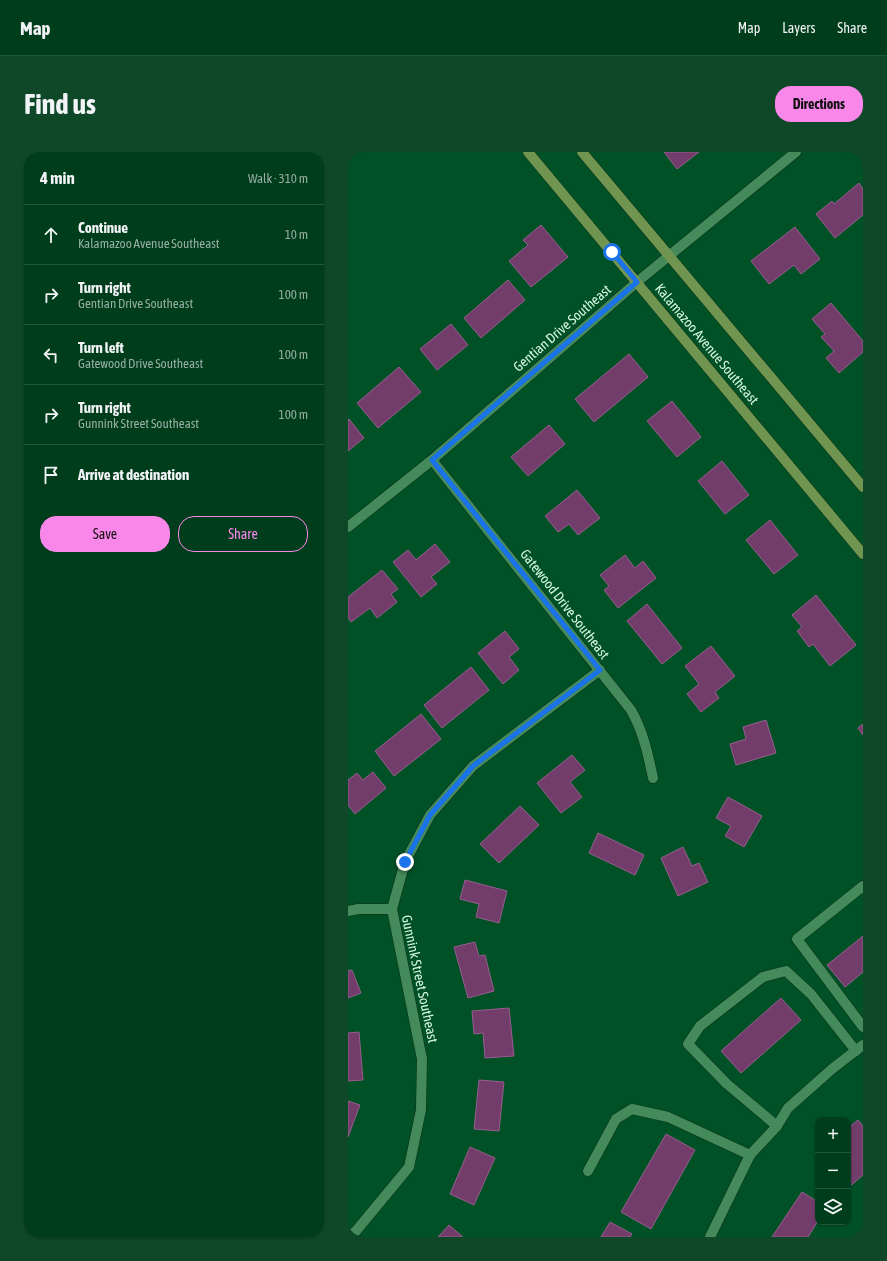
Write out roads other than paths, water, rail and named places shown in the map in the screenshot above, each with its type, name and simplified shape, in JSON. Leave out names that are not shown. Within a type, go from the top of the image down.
[{"type":"main road","name":"Kalamazoo Avenue Southeast","points":[[528,152],[863,554]]},
{"type":"main road","name":"Kalamazoo Avenue Southeast","points":[[582,152],[863,487]]},
{"type":"street","name":"Gentian Drive Southeast","points":[[348,527],[432,460],[637,282],[796,152]]},
{"type":"street","name":"Gatewood Drive Southeast","points":[[432,460],[631,710],[644,737],[653,778]]},
{"type":"street","name":"Gunnink Street Southeast","points":[[348,1237],[356,1231],[409,1166],[421,1110],[422,1059],[392,909],[405,862],[430,815],[473,766],[600,670]]},
{"type":"street","points":[[863,886],[797,939],[863,1027]]},
{"type":"street","points":[[348,911],[358,909],[392,909]]},
{"type":"street","points":[[710,1237],[750,1155],[777,1126],[788,1108],[859,1048],[811,994],[786,971],[763,977],[700,1026],[688,1044],[727,1084],[777,1126]]},
{"type":"street","points":[[588,1171],[616,1119],[632,1109],[668,1117],[750,1155]]}]
